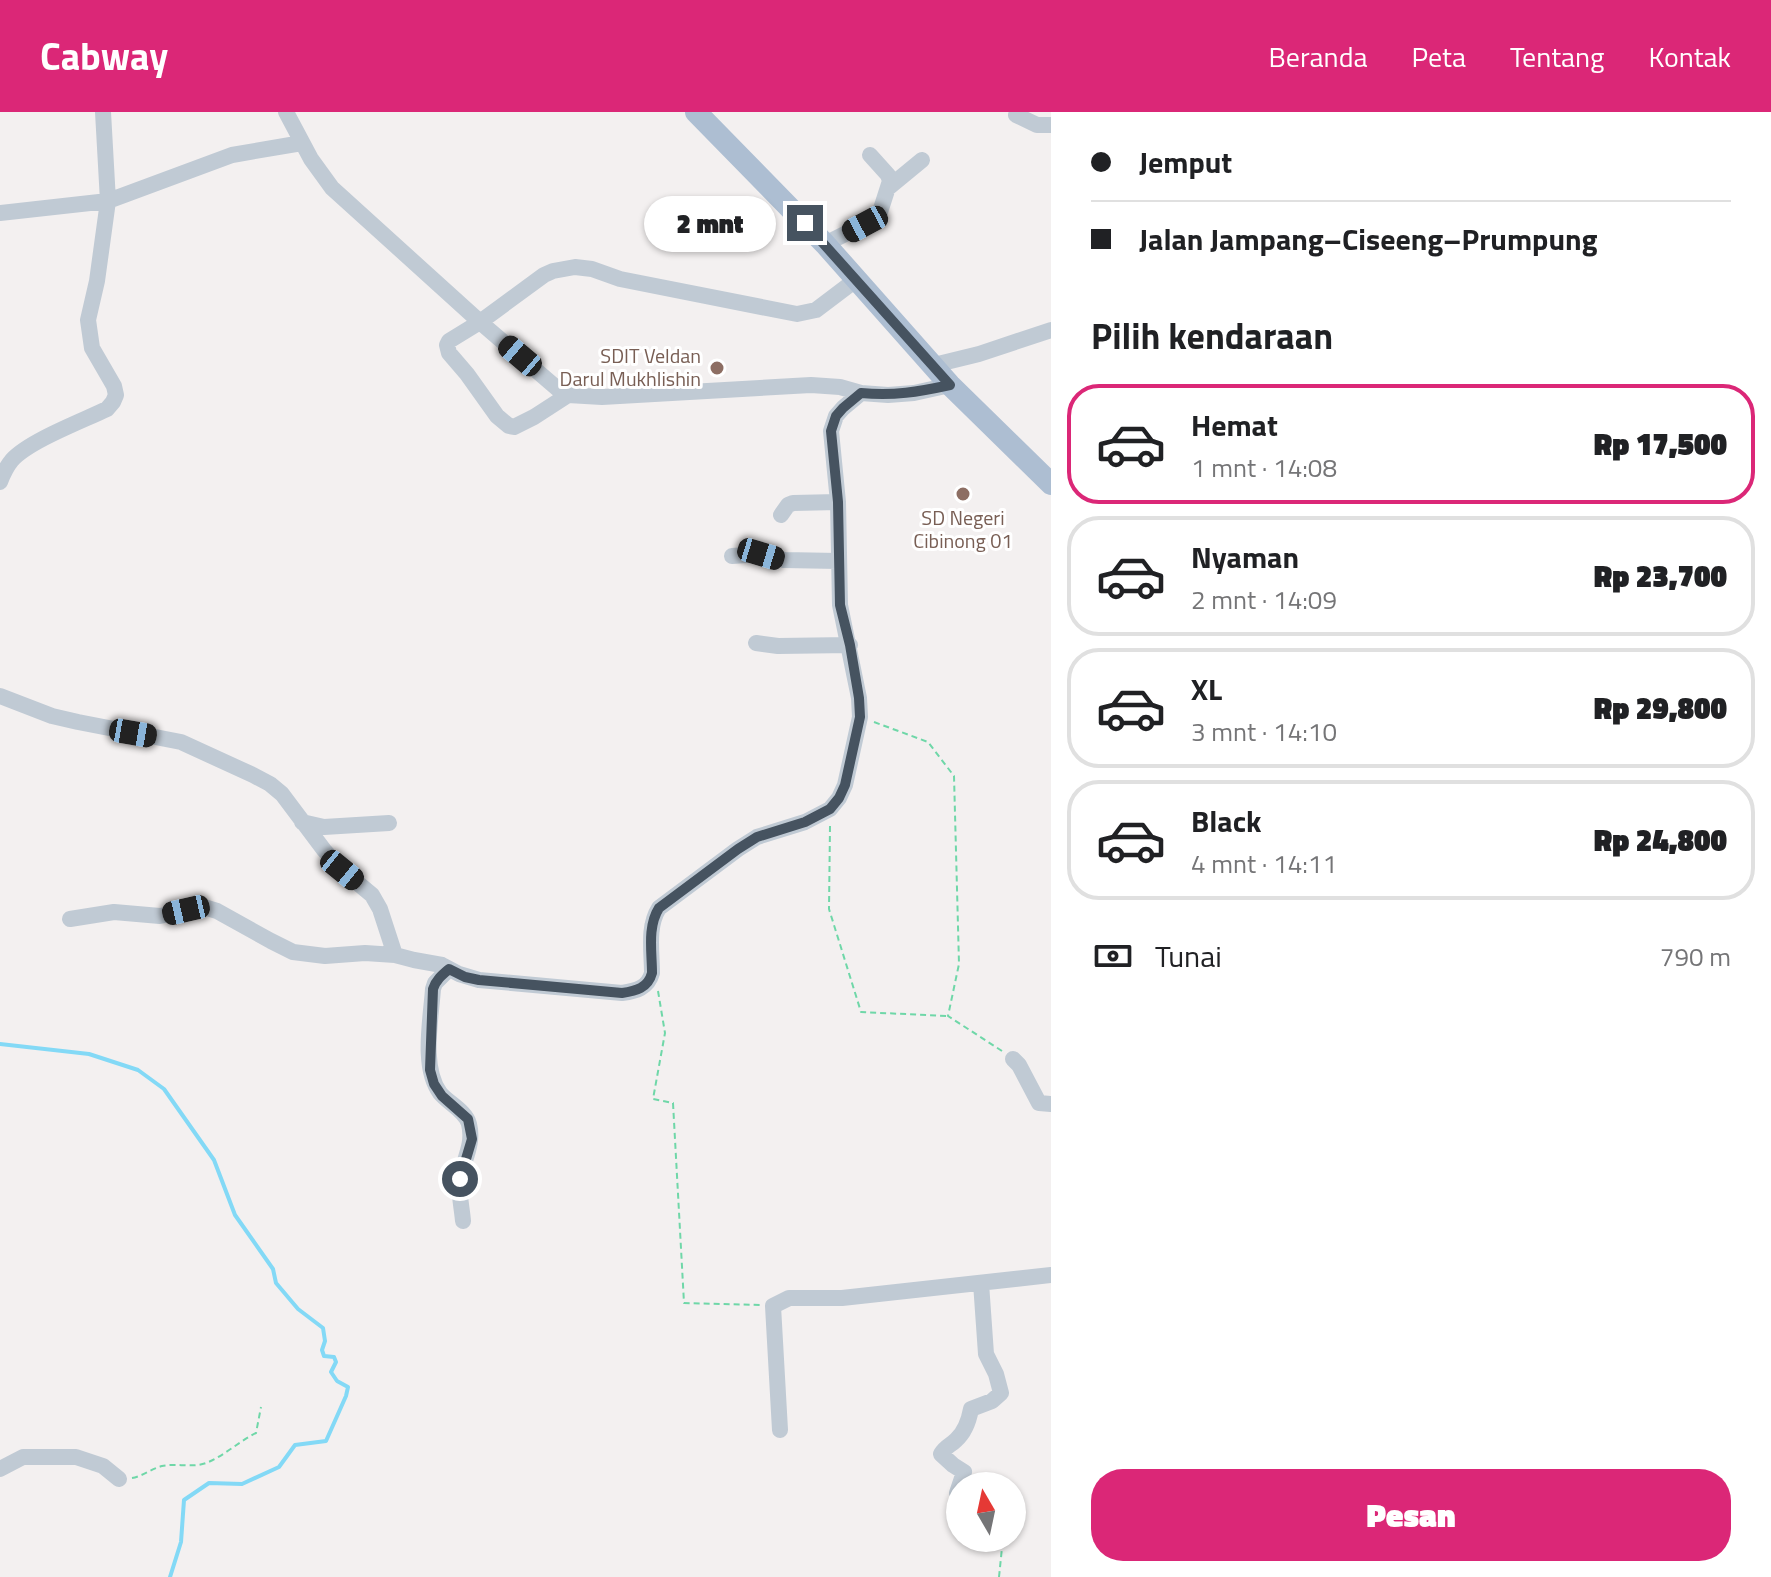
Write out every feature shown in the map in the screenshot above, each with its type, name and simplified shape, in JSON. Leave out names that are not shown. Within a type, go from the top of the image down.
[{"type":"main road","points":[[701,114],[825,244],[950,385],[1051,484]]},
{"type":"street","points":[[0,482],[11,462],[23,451],[107,409],[116,395],[88,334],[108,201],[103,112]]},
{"type":"street","points":[[286,112],[320,173],[332,188],[480,322],[568,395],[602,397],[811,385],[888,395],[950,385]]},
{"type":"street","points":[[1016,115],[1037,125],[1051,125]]},
{"type":"street","points":[[0,213],[108,201],[232,155],[302,143]]},
{"type":"street","points":[[825,244],[865,224],[880,212],[888,188],[888,175],[870,155]]},
{"type":"street","points":[[888,188],[922,160]]},
{"type":"street","points":[[568,395],[514,427],[503,422],[447,349],[449,341],[544,275],[565,268],[585,267],[620,279],[797,314],[816,310],[857,279]]},
{"type":"street","points":[[934,365],[1051,330]]},
{"type":"street","points":[[70,919],[114,912],[160,916],[204,907],[293,952],[325,956],[365,953],[395,955],[442,965],[465,977],[479,980],[622,993],[643,987],[650,981],[652,973],[651,927],[659,908],[757,837],[805,822],[830,809],[845,785],[860,717],[850,645],[840,605],[838,502],[832,443],[833,423],[843,408],[861,393]]},
{"type":"street","points":[[781,515],[793,503],[838,502]]},
{"type":"street","points":[[732,556],[761,554],[784,560],[838,561]]},
{"type":"street","points":[[756,643],[767,646],[850,645]]},
{"type":"street","points":[[0,696],[52,716],[181,742],[276,788],[324,850],[376,901],[395,955]]},
{"type":"street","points":[[302,822],[324,827],[389,823]]},
{"type":"street","points":[[449,969],[433,989],[430,1070],[442,1096],[468,1119],[472,1139],[460,1179],[463,1221]]},
{"type":"street","points":[[1013,1059],[1039,1103],[1051,1104]]},
{"type":"street","points":[[780,1430],[773,1306],[789,1298],[842,1298],[1051,1275]]},
{"type":"street","points":[[964,1472],[941,1454],[956,1440],[968,1422],[971,1409],[992,1401],[1001,1393],[986,1354],[981,1283]]},
{"type":"street","points":[[0,1469],[23,1457],[76,1457],[103,1466],[119,1479]]},
{"type":"path","points":[[860,717],[928,742],[954,776],[959,964],[948,1016]]},
{"type":"path","points":[[830,809],[829,909],[861,1012],[948,1016],[1013,1059]]},
{"type":"path","points":[[650,981],[658,990],[665,1033],[653,1099],[673,1103],[684,1303],[773,1306]]},
{"type":"path","points":[[119,1479],[140,1477],[158,1467],[203,1464],[224,1454],[256,1433],[261,1407]]},
{"type":"path","points":[[999,1577],[1002,1552]]},
{"type":"waterway","points":[[0,1044],[89,1054],[138,1070],[164,1089],[214,1160],[235,1215],[273,1269],[276,1283],[298,1309],[323,1328],[324,1356],[334,1357],[336,1362],[331,1372],[337,1381],[348,1387],[326,1441],[295,1445],[279,1467],[242,1484],[209,1483],[184,1500],[181,1542],[170,1577]]},
{"type":"place","name":"SDIT Veldan Darul Mukhlishin","points":[[717,368]]},
{"type":"place","name":"SD Negeri Cibinong 01","points":[[963,494]]},
{"type":"route","points":[[460,1179],[472,1139],[468,1119],[442,1096],[430,1070],[433,989],[440,977],[449,969],[479,980],[622,993],[643,987],[650,981],[652,973],[651,927],[659,908],[757,837],[805,822],[830,809],[845,785],[860,717],[850,645],[840,605],[833,423],[843,408],[861,393],[914,393],[950,385],[805,223]]}]
